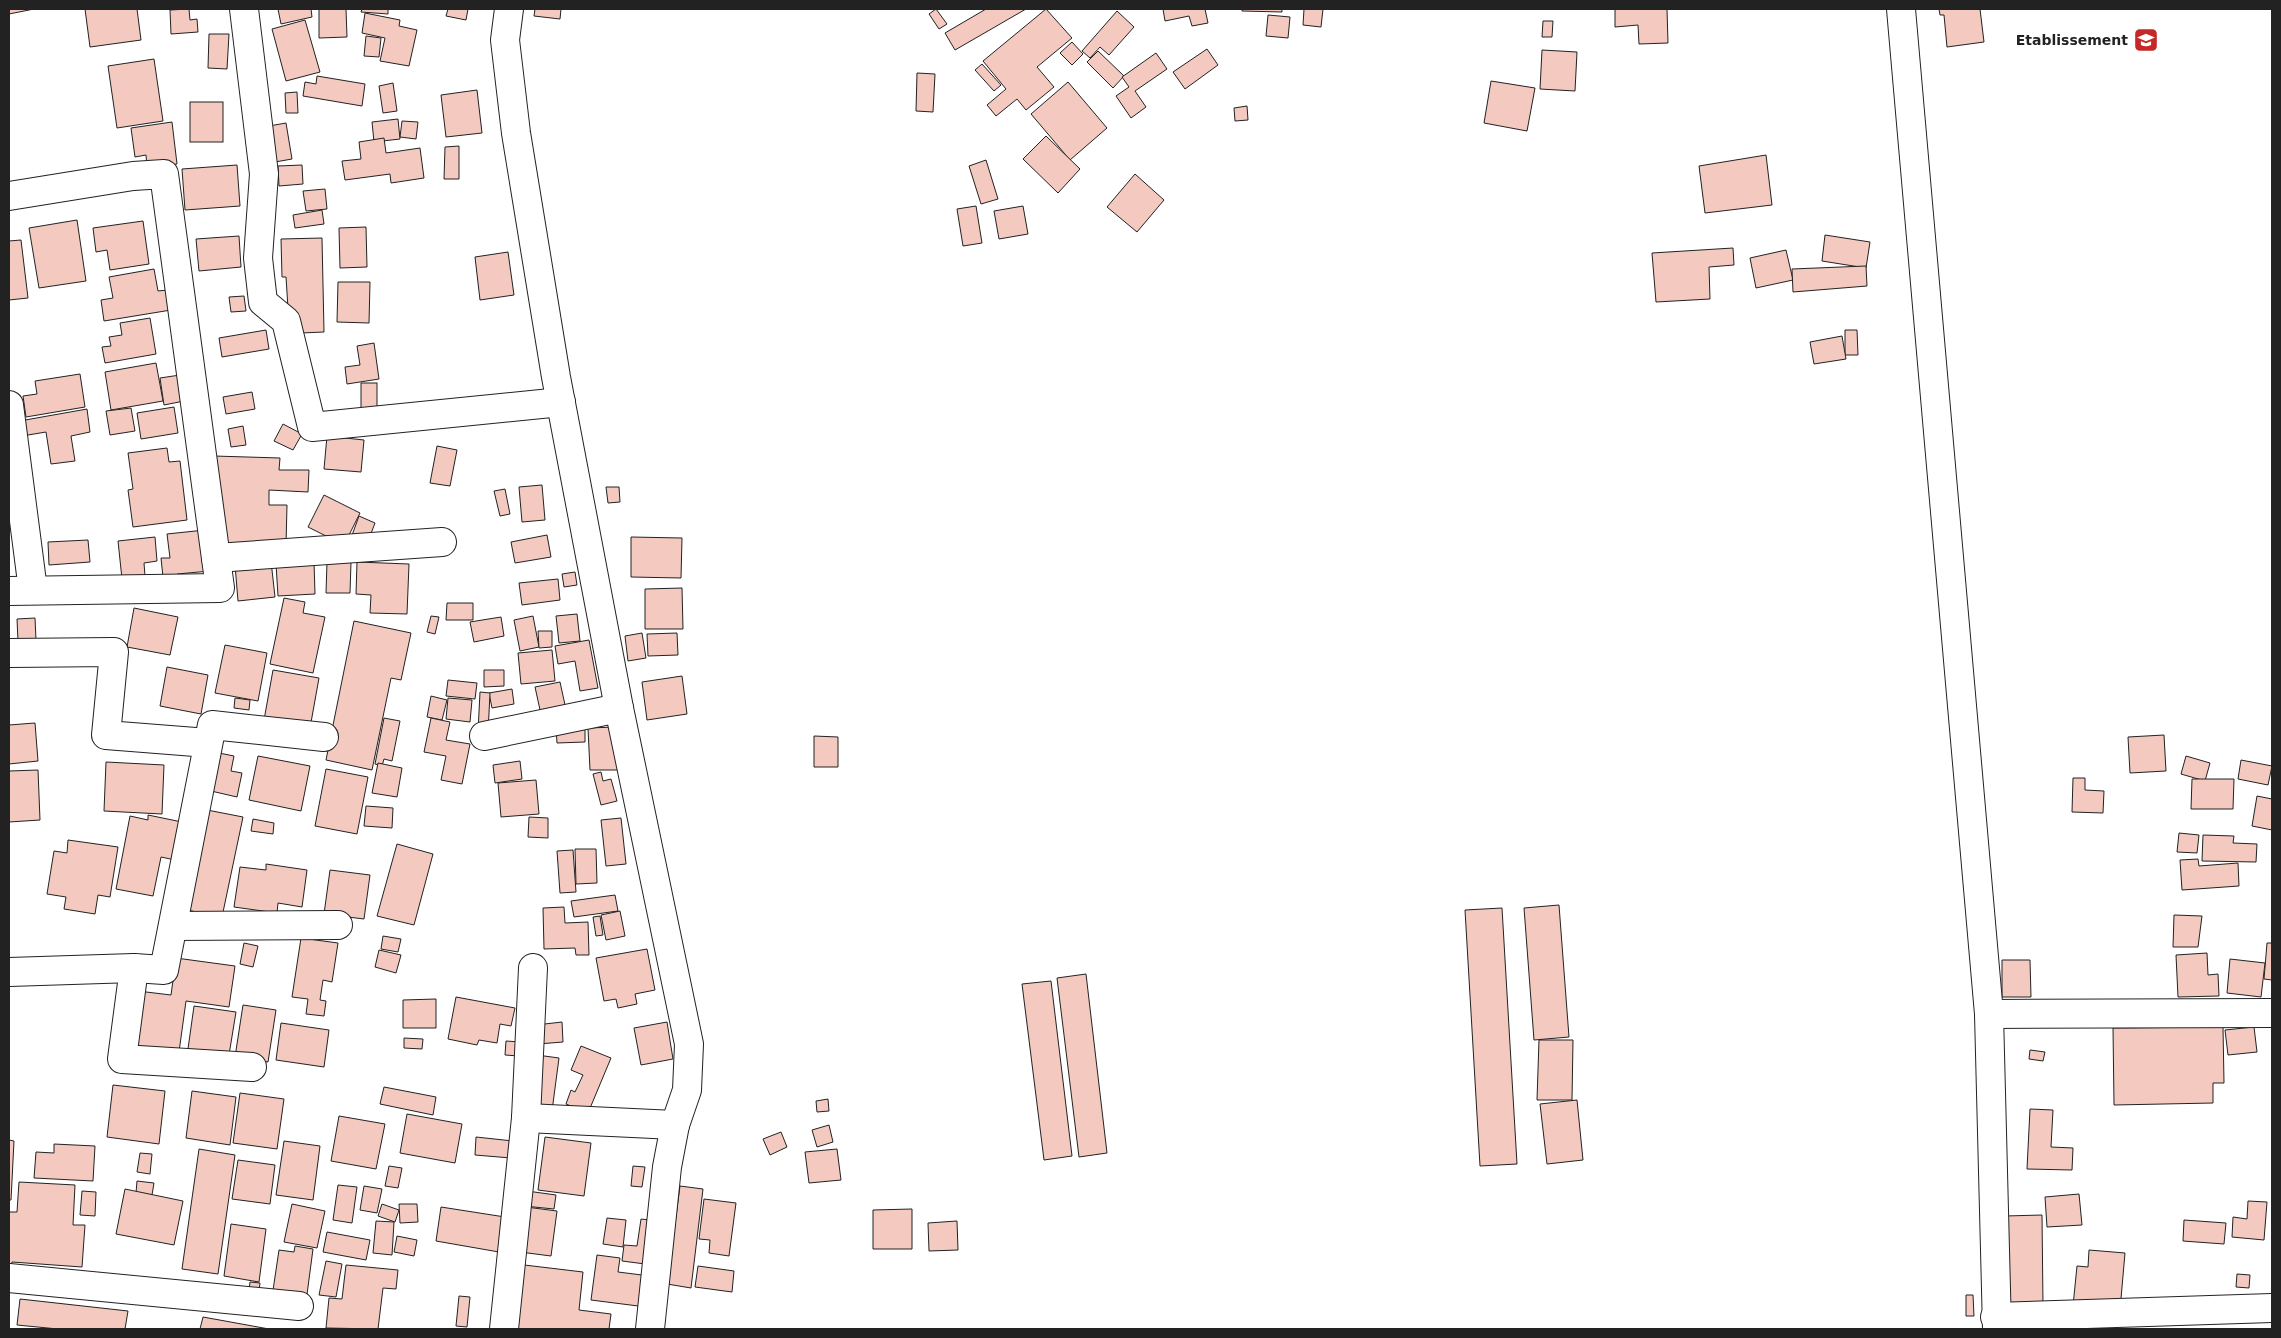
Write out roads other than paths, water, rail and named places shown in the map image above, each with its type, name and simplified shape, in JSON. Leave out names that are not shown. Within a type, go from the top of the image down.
[{"type":"street","points":[[244,9],[264,174],[258,258],[263,302],[286,321],[312,427],[561,402]]},
{"type":"street","points":[[509,9],[505,40],[516,133],[561,402],[619,708],[689,1044],[687,1090],[675,1125],[667,1167],[650,1329]]},
{"type":"street","points":[[1901,9],[1989,1014],[1996,1323],[2272,1308]]},
{"type":"street","points":[[9,196],[132,176],[164,174],[220,588],[21,590],[9,405]]},
{"type":"street","points":[[216,558],[442,542]]},
{"type":"street","points":[[9,653],[114,652],[106,734],[208,743]]},
{"type":"street","points":[[484,736],[619,708]]},
{"type":"street","points":[[9,972],[134,968],[164,970],[212,725],[324,737]]},
{"type":"street","points":[[173,926],[338,925]]},
{"type":"street","points":[[134,968],[122,1059],[252,1067]]},
{"type":"street","points":[[504,1329],[526,1118],[533,968]]},
{"type":"street","points":[[1989,1014],[2272,1013]]},
{"type":"street","points":[[526,1118],[675,1125]]},
{"type":"street","points":[[9,1278],[299,1306]]},
{"type":"place","name":"Etablissement","points":[[2146,40]]}]
